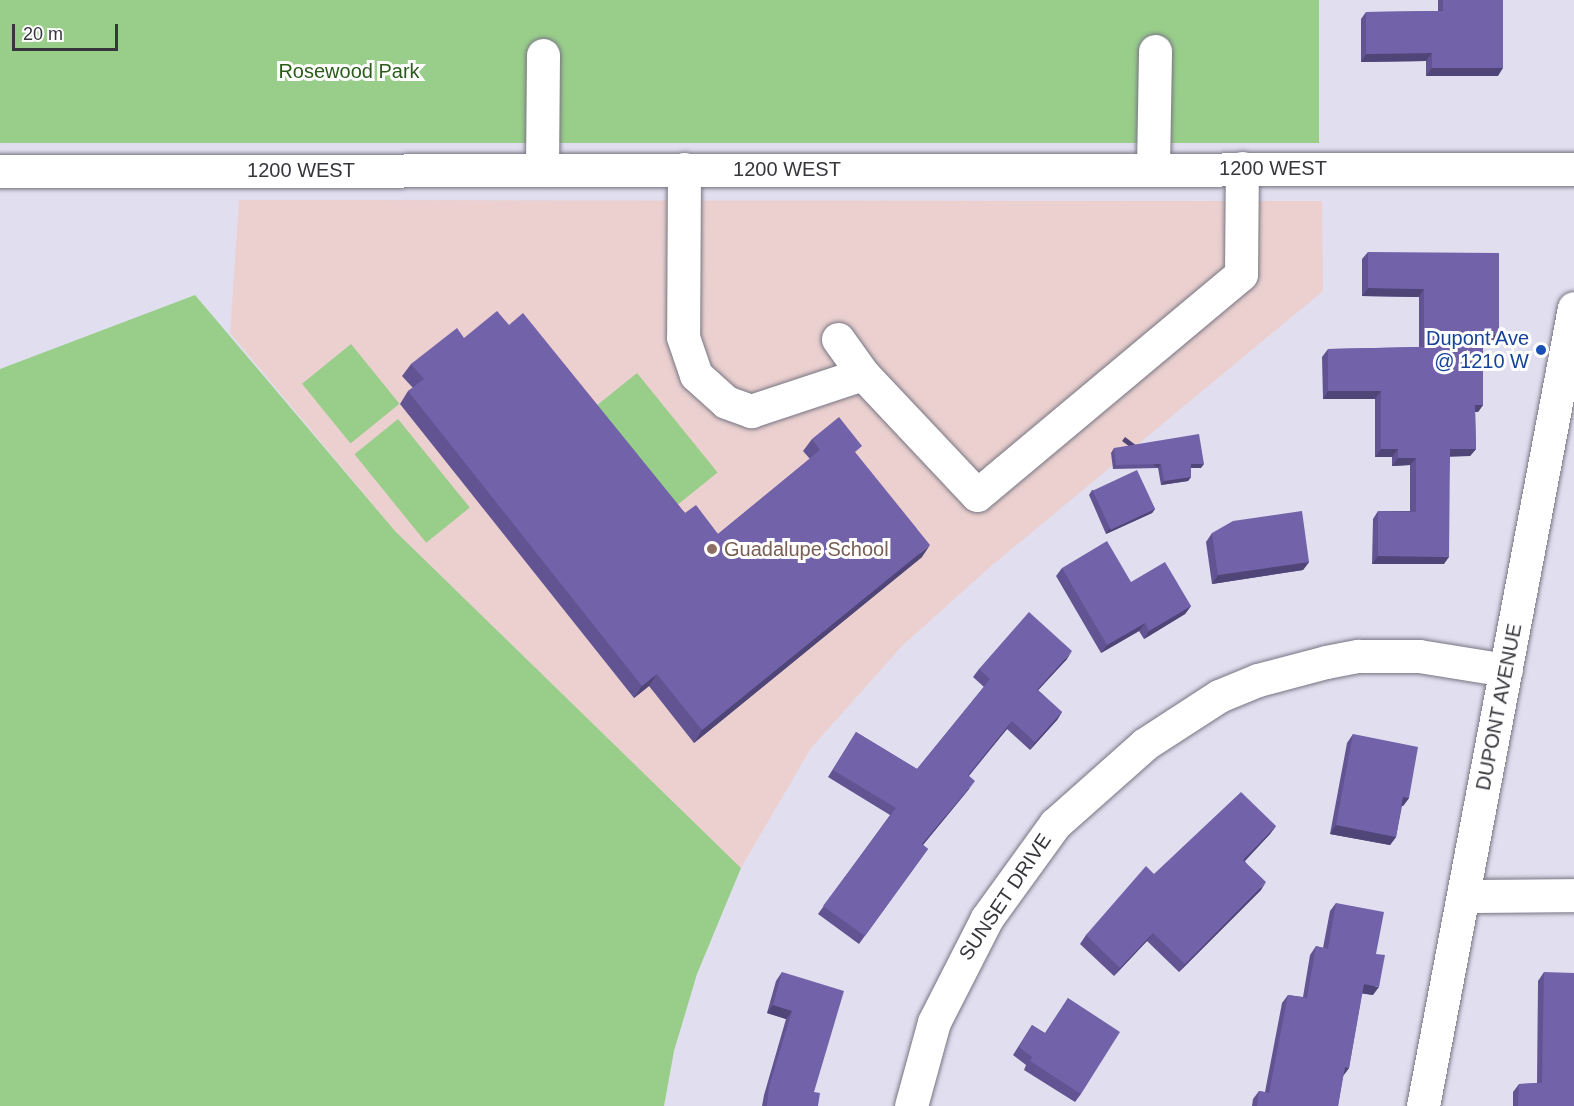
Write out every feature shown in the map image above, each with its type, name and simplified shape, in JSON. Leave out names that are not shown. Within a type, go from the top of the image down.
[{"type":"street","points":[[1153,168],[1155,51]]},
{"type":"street","points":[[542,170],[543,55]]},
{"type":"street","points":[[838,339],[862,375],[977,495],[1240,274],[1242,168]]},
{"type":"street","name":"1200 WEST","points":[[0,171],[1574,169]]},
{"type":"street","points":[[684,170],[683,337],[696,375],[726,402],[751,411],[862,375]]},
{"type":"street","name":"DUPONT AVENUE","points":[[1423,1106],[1506,670],[1560,451],[1574,308]]},
{"type":"street","name":"SUNSET DRIVE","points":[[911,1106],[934,1022],[987,918],[1055,824],[1145,744],[1219,696],[1258,680],[1326,662],[1358,656],[1419,656],[1506,670]]},
{"type":"street","points":[[1463,896],[1574,895]]},
{"type":"shaded area","name":"Guadalupe School","points":[[239,200],[1322,201],[1323,291],[990,567],[903,645],[811,748],[741,868],[395,531],[230,333]]},
{"type":"green space","name":"Rosewood Park","points":[[0,0],[1319,0],[1319,143],[0,143]]},
{"type":"green space","points":[[195,295],[395,531],[741,868],[697,974],[674,1051],[664,1106],[0,1106],[0,369]]},
{"type":"green space","points":[[351,344],[399,404],[350,443],[302,384]]},
{"type":"green space","points":[[637,373],[718,472],[676,506],[596,406]]},
{"type":"green space","points":[[398,419],[470,508],[426,543],[354,454]]},
{"type":"building","points":[[1443,0],[1503,0],[1503,68],[1432,68],[1432,53],[1366,54],[1366,12],[1443,11]]},
{"type":"building","points":[[1368,252],[1499,253],[1499,335],[1483,335],[1483,405],[1475,405],[1476,449],[1450,449],[1449,557],[1378,556],[1378,511],[1416,512],[1416,458],[1398,458],[1398,449],[1381,449],[1381,391],[1328,391],[1328,349],[1424,347],[1424,289],[1368,288]]},
{"type":"building","points":[[497,311],[509,325],[523,313],[685,513],[696,505],[718,534],[820,450],[812,439],[839,417],[862,446],[855,452],[930,545],[702,730],[657,674],[642,686],[408,391],[424,379],[411,364],[457,328],[464,338]]},
{"type":"building","points":[[1199,434],[1204,464],[1191,464],[1191,477],[1164,481],[1161,464],[1116,465],[1114,448]]},
{"type":"building","points":[[1137,470],[1155,509],[1111,530],[1093,491]]},
{"type":"building","points":[[1302,511],[1309,562],[1218,575],[1212,533],[1233,521]]},
{"type":"building","points":[[1107,541],[1131,582],[1165,562],[1191,606],[1149,631],[1145,623],[1107,645],[1062,568]]},
{"type":"building","points":[[1029,612],[1072,651],[1037,690],[1062,712],[1035,742],[1012,721],[968,775],[975,781],[922,844],[928,849],[865,936],[823,906],[896,808],[833,770],[856,732],[917,769],[990,679],[979,669]]},
{"type":"building","points":[[1353,734],[1418,747],[1409,798],[1403,797],[1396,837],[1336,825]]},
{"type":"building","points":[[1241,792],[1276,826],[1243,860],[1266,882],[1185,964],[1153,933],[1120,968],[1086,935],[1146,866],[1154,874]]},
{"type":"building","points":[[1336,903],[1384,912],[1376,954],[1385,955],[1379,987],[1364,984],[1349,1068],[1345,1067],[1338,1106],[1257,1106],[1259,1091],[1269,1093],[1288,995],[1307,998],[1316,946],[1328,949]]},
{"type":"building","points":[[782,972],[844,991],[814,1092],[820,1093],[818,1106],[767,1106],[769,1087],[792,1011],[773,1005]]},
{"type":"building","points":[[1544,972],[1574,973],[1574,1106],[1518,1106],[1519,1084],[1542,1083]]},
{"type":"building","points":[[1068,998],[1120,1032],[1081,1094],[1030,1061],[1032,1057],[1019,1047],[1032,1025],[1045,1034]]},
{"type":"place","name":"Dupont Ave @ 1210 W","points":[[1541,350]]},
{"type":"place","name":"Guadalupe School","points":[[712,549]]}]
